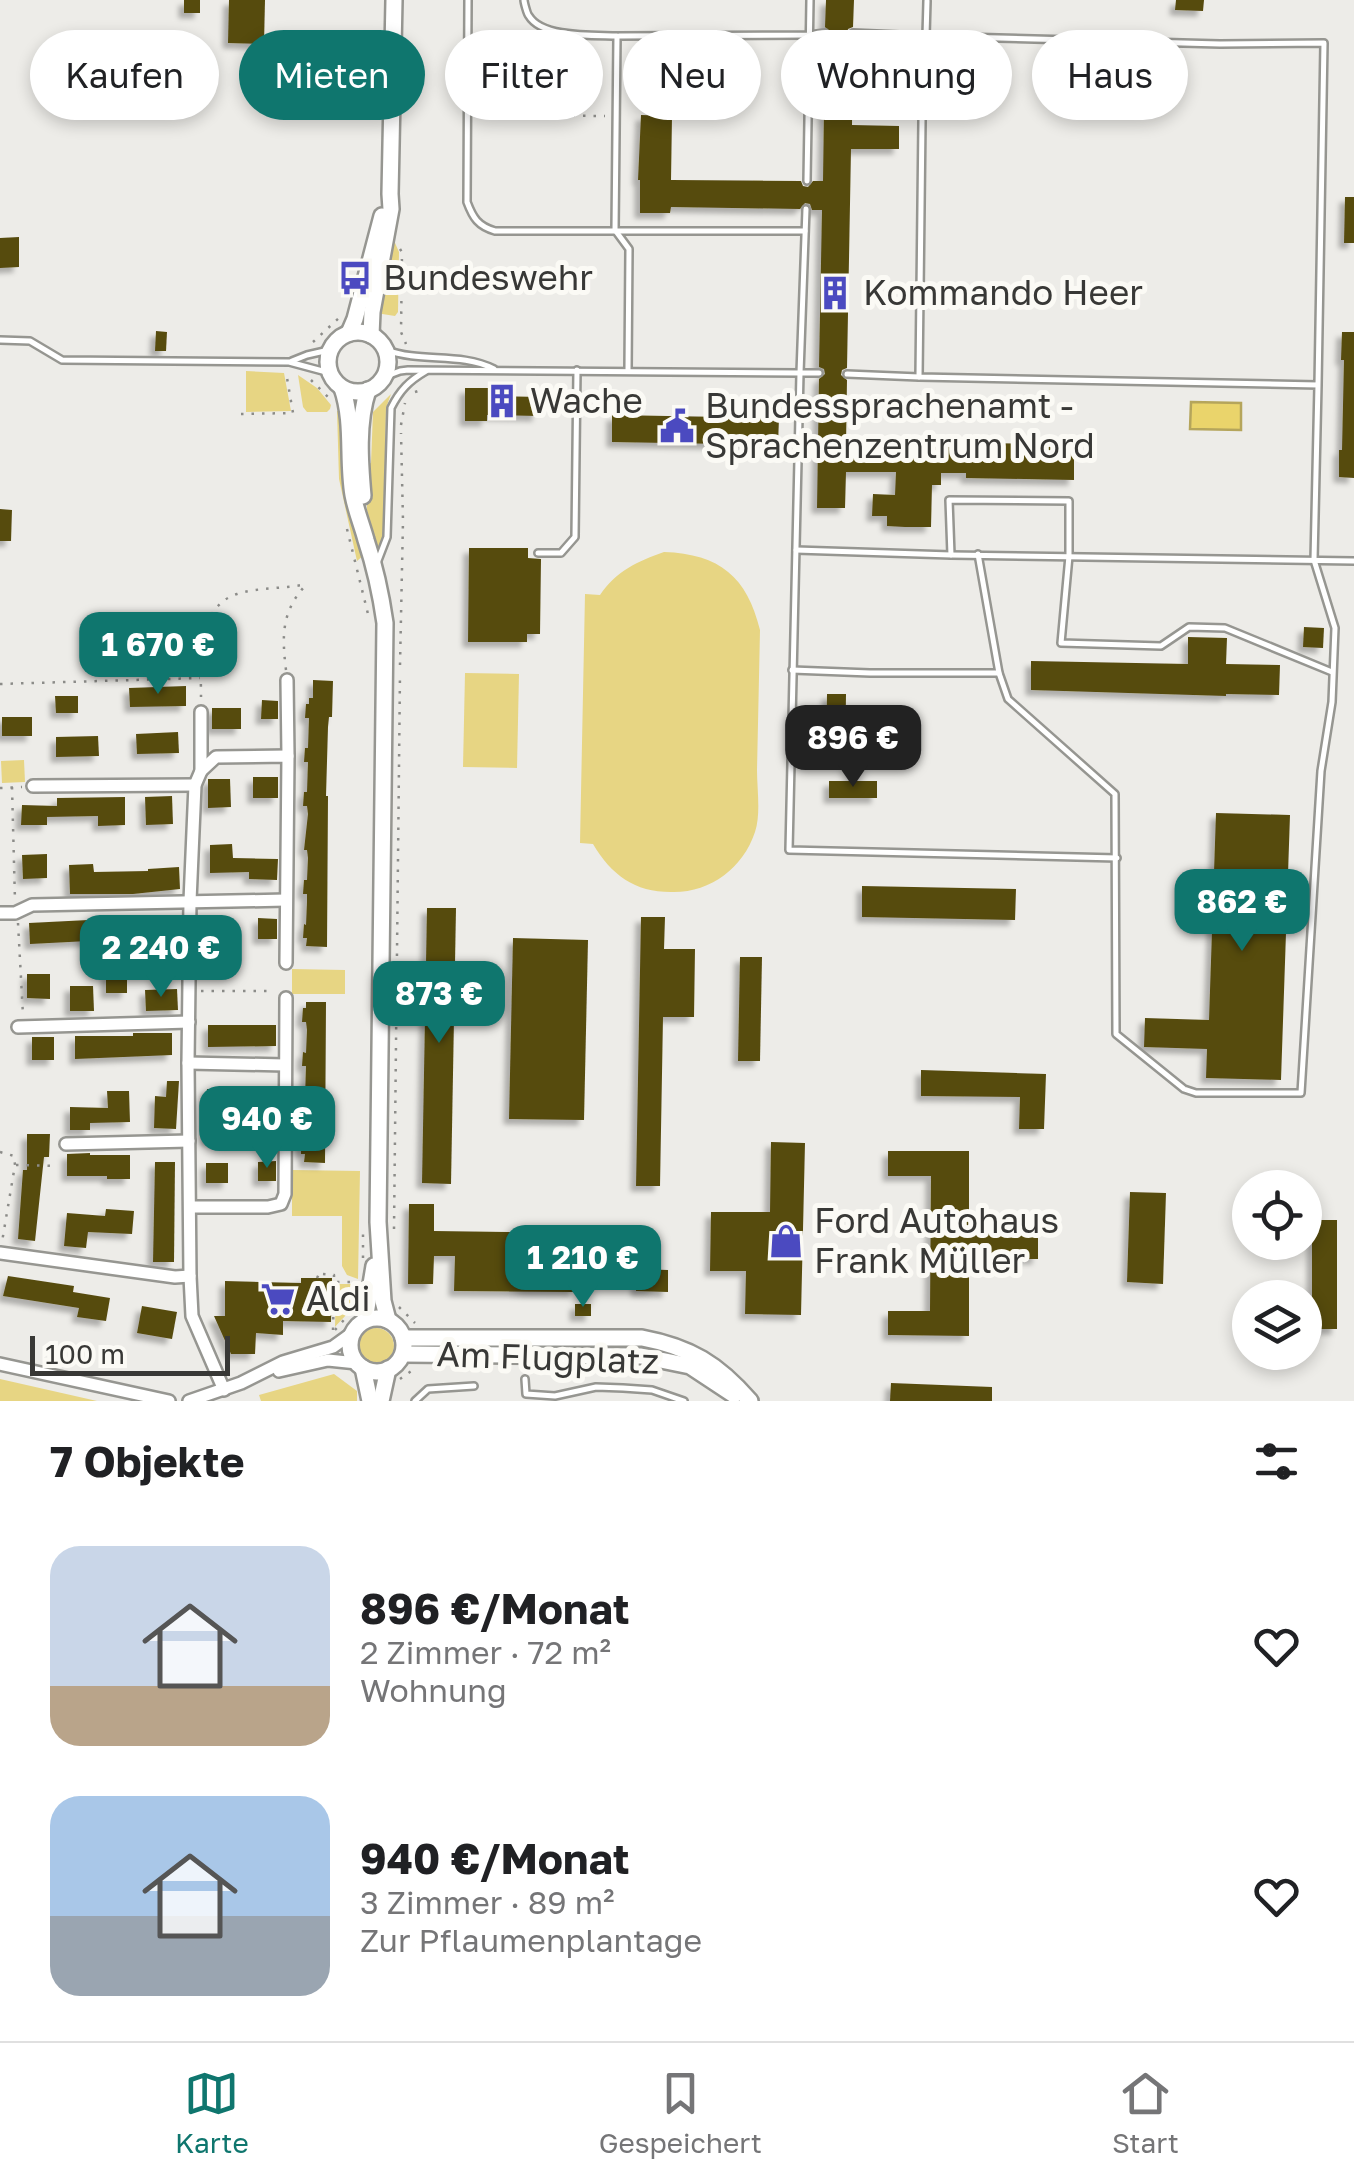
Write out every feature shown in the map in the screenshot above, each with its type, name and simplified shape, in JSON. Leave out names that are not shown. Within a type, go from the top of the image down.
[{"type":"main road","points":[[371,335],[391,209],[394,0]]},
{"type":"main road","points":[[349,332],[390,194]]},
{"type":"main road","points":[[342,388],[368,390],[384,377],[388,364],[386,350],[371,335],[349,332],[337,339],[329,350],[327,364],[348,403],[349,470],[356,512],[381,596],[385,640],[370,1300],[365,1320],[352,1334],[350,1350],[360,1366],[370,1401]]},
{"type":"main road","points":[[366,540],[361,456],[363,404],[368,390]]},
{"type":"main road","points":[[371,1224],[388,1320]]},
{"type":"main road","points":[[365,1320],[388,1320],[400,1330],[403,1346],[399,1361],[381,1401]]},
{"type":"main road","name":"Am Flugplatz","points":[[403,1346],[698,1362],[732,1381],[750,1401]]},
{"type":"main road","name":"Am Flugplatz","points":[[698,1362],[740,1401]]},
{"type":"main road","points":[[360,1366],[391,1377]]},
{"type":"street","points":[[286,963],[287,680]]},
{"type":"street","points":[[201,712],[201,771],[195,785],[190,901],[190,1276],[192,1316],[226,1395]]},
{"type":"street","points":[[201,771],[216,757],[288,756]]},
{"type":"street","points":[[34,786],[195,785]]},
{"type":"street","points":[[0,913],[32,905],[286,900]]},
{"type":"street","points":[[190,1206],[268,1208],[281,1204],[285,1194],[287,995]]},
{"type":"street","points":[[20,1027],[189,1022]]},
{"type":"street","points":[[188,1063],[286,1064]]},
{"type":"street","points":[[66,1144],[189,1140]]},
{"type":"street","points":[[0,1253],[190,1276]]},
{"type":"street","points":[[190,1401],[226,1395],[283,1362],[330,1348],[352,1334]]},
{"type":"street","points":[[255,1377],[328,1360],[360,1366]]},
{"type":"street","points":[[0,1364],[169,1401]]},
{"type":"lane","points":[[468,0],[468,30]]},
{"type":"lane","points":[[524,0],[530,18],[544,29],[559,32],[618,36],[781,35]]},
{"type":"lane","points":[[808,30],[810,0]]},
{"type":"lane","points":[[925,30],[927,1]]},
{"type":"lane","points":[[618,36],[615,230],[629,249],[628,371]]},
{"type":"lane","points":[[978,554],[998,673],[1008,699],[1116,794],[1116,1034],[1184,1090],[1196,1094],[1301,1092],[1321,771],[1332,702],[1335,628],[1314,560],[1324,43],[1012,38]]},
{"type":"lane","points":[[468,120],[467,202],[472,217],[482,227],[495,231],[806,231]]},
{"type":"lane","points":[[806,181],[807,120]]},
{"type":"lane","points":[[919,377],[923,120]]},
{"type":"lane","points":[[806,210],[789,850],[1117,858]]},
{"type":"lane","points":[[0,340],[30,341],[62,360],[289,362],[330,374]]},
{"type":"lane","points":[[289,362],[329,350]]},
{"type":"lane","points":[[386,350],[412,357],[477,361],[497,370]]},
{"type":"lane","points":[[384,377],[400,370],[819,374]]},
{"type":"lane","points":[[374,570],[387,537],[391,408],[399,392],[426,370]]},
{"type":"lane","points":[[538,553],[561,554],[575,538],[578,370]]},
{"type":"lane","points":[[847,374],[1318,385]]},
{"type":"lane","points":[[951,555],[950,500],[1069,501],[1069,556],[1061,643],[1160,646],[1189,627],[1224,628],[1333,672]]},
{"type":"lane","points":[[796,550],[1354,561]]},
{"type":"lane","points":[[792,670],[998,673]]},
{"type":"lane","points":[[526,1379],[523,1398],[596,1387],[652,1390],[684,1401]]},
{"type":"lane","points":[[415,1401],[428,1390],[474,1386]]},
{"type":"path","points":[[603,116],[616,116]]},
{"type":"path","points":[[241,414],[293,413],[285,370]]},
{"type":"path","points":[[394,1242],[403,521],[400,429],[408,394],[424,389]]},
{"type":"path","points":[[347,531],[371,626]]},
{"type":"path","points":[[201,712],[205,629],[215,610],[238,594],[307,584],[294,598],[282,636],[287,680]]},
{"type":"path","points":[[0,684],[201,678]]},
{"type":"path","points":[[0,788],[12,787],[20,1027]]},
{"type":"path","points":[[190,991],[287,995]]},
{"type":"path","points":[[0,1152],[14,1156],[15,1165],[0,1253]]},
{"type":"path","points":[[15,1165],[56,1166]]},
{"type":"path","points":[[363,1264],[371,1224]]},
{"type":"path","points":[[320,1276],[334,1275],[333,1331]]},
{"type":"path","points":[[334,1282],[362,1282]]},
{"type":"path","points":[[330,1348],[333,1331],[362,1300],[370,1300]]},
{"type":"path","points":[[391,1377],[421,1366]]},
{"type":"shaded area","points":[[392,236],[399,252],[395,316],[376,313]]},
{"type":"shaded area","points":[[246,371],[284,373],[291,411],[246,412]]},
{"type":"shaded area","points":[[298,375],[317,388],[331,405],[327,412],[307,412],[303,407]]},
{"type":"shaded area","points":[[391,394],[386,408],[384,526],[377,550],[367,510],[365,464],[371,463],[373,412]]},
{"type":"shaded area","points":[[1191,402],[1241,403],[1241,430],[1190,429]]},
{"type":"shaded area","points":[[337,411],[344,411],[364,555],[357,561],[339,479]]},
{"type":"shaded area","points":[[664,552],[701,558],[728,572],[747,596],[760,630],[755,832],[742,857],[724,876],[701,888],[674,892],[637,886],[617,874],[593,844],[580,843],[585,594],[600,595],[628,568]]},
{"type":"shaded area","points":[[465,673],[519,674],[517,768],[463,767]]},
{"type":"shaded area","points":[[24,760],[25,782],[2,783],[1,761]]},
{"type":"shaded area","points":[[292,969],[345,970],[345,994],[292,994]]},
{"type":"shaded area","points":[[292,1170],[360,1171],[358,1279],[347,1275],[342,1266],[342,1216],[292,1216]]},
{"type":"shaded area","points":[[336,1284],[359,1284],[359,1291],[355,1303],[335,1327]]},
{"type":"shaded area","points":[[376,1328],[389,1333],[394,1346],[389,1359],[376,1364],[363,1359],[358,1346],[363,1333]]},
{"type":"shaded area","points":[[334,1374],[357,1391],[357,1401],[261,1401],[259,1395]]},
{"type":"shaded area","points":[[0,1379],[97,1401],[0,1401]]},
{"type":"building","points":[[184,0],[200,0],[200,13],[184,13]]},
{"type":"building","points":[[229,0],[265,0],[264,30],[239,30],[239,43],[228,43]]},
{"type":"building","points":[[826,0],[854,0],[853,27],[825,27]]},
{"type":"building","points":[[1176,0],[1204,0],[1203,11],[1175,10]]},
{"type":"building","points":[[641,120],[672,120],[671,180],[801,181],[808,187],[813,181],[823,181],[824,120],[899,126],[899,149],[851,149],[847,368],[841,375],[847,380],[846,445],[1060,444],[1060,448],[1074,449],[1074,480],[966,478],[966,473],[941,473],[941,485],[932,485],[931,527],[905,527],[887,526],[887,516],[872,516],[873,494],[895,495],[896,472],[846,472],[845,508],[817,508],[819,379],[825,374],[819,367],[822,210],[812,210],[805,203],[800,209],[671,207],[670,213],[640,213]]},
{"type":"building","points":[[1345,197],[1354,197],[1354,243],[1344,243]]},
{"type":"building","points":[[19,237],[19,267],[0,268],[0,238]]},
{"type":"building","points":[[156,331],[167,332],[166,351],[155,351]]},
{"type":"building","points":[[1342,332],[1354,332],[1354,478],[1339,477]]},
{"type":"building","name":"Wache","points":[[465,388],[488,388],[488,396],[539,397],[538,416],[487,415],[487,421],[465,421]]},
{"type":"building","name":"Bundessprachenamt - Sprachenzentrum Nord","points":[[612,415],[779,418],[778,445],[612,442]]},
{"type":"building","points":[[0,509],[12,510],[11,541],[0,541]]},
{"type":"building","points":[[469,548],[528,548],[528,558],[541,559],[540,634],[527,634],[527,642],[468,642]]},
{"type":"building","points":[[1304,627],[1324,628],[1323,648],[1303,647]]},
{"type":"building","points":[[1188,637],[1227,638],[1226,664],[1280,665],[1279,695],[1031,690],[1031,661],[1188,664]]},
{"type":"building","points":[[313,680],[333,681],[326,796],[327,947],[306,946],[307,938],[303,938],[308,858],[304,850],[308,814],[307,806],[303,806],[307,792],[308,762],[304,762],[309,718],[305,718],[306,704],[313,698]]},
{"type":"building","points":[[186,686],[186,706],[130,707],[129,688]]},
{"type":"building","points":[[827,694],[846,694],[845,759],[826,758]]},
{"type":"building","points":[[55,696],[78,696],[78,713],[56,713]]},
{"type":"building","points":[[262,700],[278,701],[278,719],[261,719]]},
{"type":"building","points":[[212,708],[241,708],[241,729],[212,729]]},
{"type":"building","points":[[2,717],[32,717],[32,736],[2,736]]},
{"type":"building","points":[[178,732],[179,753],[137,754],[136,734]]},
{"type":"building","points":[[98,736],[99,756],[56,757],[56,737]]},
{"type":"building","points":[[253,777],[278,777],[278,798],[253,798]]},
{"type":"building","points":[[208,779],[230,779],[231,807],[208,808]]},
{"type":"building","points":[[829,781],[877,781],[877,798],[829,798]]},
{"type":"building","points":[[172,796],[173,824],[146,825],[145,797]]},
{"type":"building","points":[[125,797],[125,825],[98,826],[98,816],[47,817],[47,825],[21,825],[22,805],[57,806],[57,798]]},
{"type":"building","points":[[1216,813],[1290,815],[1281,1080],[1206,1078],[1207,1049],[1144,1047],[1145,1018],[1209,1020]]},
{"type":"building","points":[[232,844],[233,858],[278,859],[277,880],[249,879],[249,872],[210,873],[210,845]]},
{"type":"building","points":[[47,854],[47,878],[23,879],[22,855]]},
{"type":"building","points":[[93,864],[94,872],[179,867],[180,889],[70,894],[69,865]]},
{"type":"building","points":[[862,886],[1016,889],[1015,920],[862,917]]},
{"type":"building","points":[[427,908],[456,908],[451,1184],[422,1183]]},
{"type":"building","points":[[171,917],[172,937],[129,939],[128,918]]},
{"type":"building","points":[[641,917],[665,917],[664,949],[695,949],[694,1017],[663,1017],[660,1186],[636,1186]]},
{"type":"building","points":[[258,918],[277,919],[277,939],[258,939]]},
{"type":"building","points":[[108,919],[108,940],[30,944],[29,923]]},
{"type":"building","points":[[209,924],[231,924],[231,943],[209,943]]},
{"type":"building","points":[[513,938],[588,940],[584,1120],[509,1119]]},
{"type":"building","points":[[740,957],[762,957],[760,1061],[738,1061]]},
{"type":"building","points":[[106,972],[127,972],[127,993],[106,993]]},
{"type":"building","points":[[27,974],[50,974],[50,999],[27,998]]},
{"type":"building","points":[[70,986],[93,986],[94,1011],[70,1011]]},
{"type":"building","points":[[177,989],[178,1010],[146,1011],[145,990]]},
{"type":"building","points":[[306,1002],[326,1002],[325,1163],[304,1162],[305,1154],[301,1154],[306,1066],[302,1066],[307,1030],[306,1022],[302,1022]]},
{"type":"building","points":[[208,1025],[276,1025],[276,1046],[208,1047]]},
{"type":"building","points":[[172,1033],[172,1055],[75,1059],[75,1036]]},
{"type":"building","points":[[32,1037],[54,1037],[54,1060],[32,1060]]},
{"type":"building","points":[[921,1070],[1046,1074],[1044,1129],[1019,1129],[1020,1097],[921,1096]]},
{"type":"building","points":[[167,1081],[179,1081],[176,1129],[154,1128],[155,1096],[166,1097]]},
{"type":"building","points":[[207,1089],[230,1089],[229,1140],[206,1140]]},
{"type":"building","points":[[107,1091],[129,1091],[130,1122],[90,1123],[90,1130],[70,1130],[70,1107],[108,1108]]},
{"type":"building","points":[[259,1094],[276,1094],[276,1140],[259,1140]]},
{"type":"building","points":[[27,1134],[50,1134],[35,1241],[18,1239],[23,1170],[27,1170]]},
{"type":"building","name":"Ford Autohaus Frank Müller","points":[[771,1142],[805,1143],[801,1315],[745,1314],[746,1271],[710,1271],[711,1212],[770,1212]]},
{"type":"building","points":[[888,1151],[969,1151],[969,1227],[1038,1227],[1038,1259],[969,1259],[969,1336],[888,1335],[888,1311],[930,1311],[931,1176],[888,1176]]},
{"type":"building","points":[[67,1154],[130,1155],[130,1179],[67,1176]]},
{"type":"building","points":[[276,1161],[276,1181],[258,1181],[258,1162]]},
{"type":"building","points":[[155,1162],[175,1162],[174,1262],[153,1262]]},
{"type":"building","points":[[206,1163],[228,1163],[228,1183],[206,1183]]},
{"type":"building","points":[[1130,1192],[1166,1193],[1163,1284],[1127,1282]]},
{"type":"building","points":[[409,1204],[434,1204],[434,1231],[576,1233],[575,1292],[454,1291],[455,1256],[434,1256],[433,1284],[408,1284]]},
{"type":"building","points":[[106,1209],[134,1211],[132,1234],[88,1232],[86,1248],[64,1246],[67,1213],[105,1216]]},
{"type":"building","points":[[1322,1220],[1337,1220],[1337,1329],[1322,1329],[1322,1280],[1312,1280],[1312,1260],[1322,1260]]},
{"type":"building","points":[[637,1269],[668,1270],[668,1292],[636,1291]]},
{"type":"building","points":[[8,1276],[74,1286],[73,1292],[110,1298],[106,1321],[77,1317],[79,1308],[3,1296]]},
{"type":"building","name":"Aldi","points":[[301,1278],[332,1278],[331,1322],[283,1321],[283,1335],[256,1333],[255,1354],[231,1354],[214,1316],[225,1316],[225,1281],[301,1283]]},
{"type":"building","points":[[575,1304],[591,1304],[591,1316],[575,1316]]},
{"type":"building","points":[[142,1306],[177,1312],[172,1339],[137,1333]]},
{"type":"building","points":[[891,1383],[992,1387],[992,1401],[890,1401]]},
{"type":"place","name":"Bundeswehr","points":[[355,278]]},
{"type":"place","name":"Kommando Heer","points":[[835,293]]},
{"type":"place","name":"Wache","points":[[502,401]]},
{"type":"place","name":"Bundessprachenamt - Sprachenzentrum Nord","points":[[677,426]]},
{"type":"place","name":"Ford Autohaus Frank Müller","points":[[786,1241]]},
{"type":"place","name":"Aldi","points":[[278,1299]]}]
